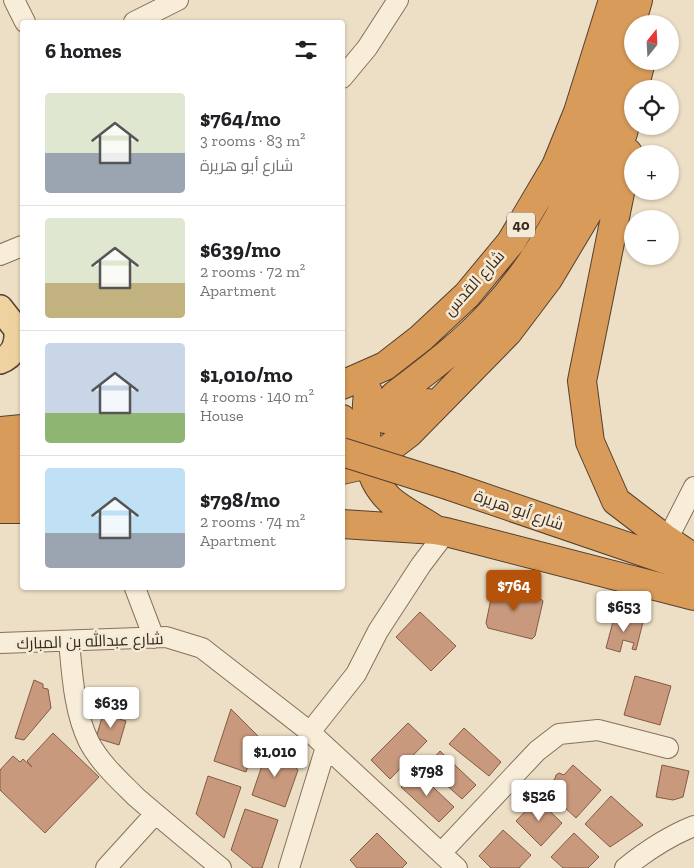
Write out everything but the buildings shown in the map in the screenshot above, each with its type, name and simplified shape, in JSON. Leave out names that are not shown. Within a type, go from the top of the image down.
[{"type":"highway","name":"شارع القدس","points":[[345,384],[385,366],[421,338],[467,294],[511,242],[556,166],[578,112],[613,0]]},
{"type":"highway","name":"شارع القدس","points":[[394,396],[437,363],[492,312],[529,267],[558,222],[580,178],[610,96],[638,0]]},
{"type":"highway","points":[[651,15],[652,0]]},
{"type":"highway","points":[[351,466],[410,433],[508,332],[548,280],[594,202],[624,129]]},
{"type":"highway","points":[[632,135],[582,381],[590,442],[616,501],[694,558]]},
{"type":"highway","points":[[351,466],[366,450],[367,404],[370,388],[385,366]]},
{"type":"highway","points":[[367,404],[378,418],[392,420],[413,412],[454,388]]},
{"type":"highway","points":[[345,424],[349,431],[350,445],[346,459],[351,466],[377,482],[390,499],[440,531]]},
{"type":"highway","points":[[0,430],[20,429]]},
{"type":"highway","name":"شارع أبو هريرة","points":[[345,453],[450,486],[694,570]]},
{"type":"highway","points":[[0,457],[20,456]]},
{"type":"highway","points":[[0,483],[20,483]]},
{"type":"highway","points":[[0,508],[20,509]]},
{"type":"highway","points":[[345,524],[440,531],[694,596]]},
{"type":"main road","points":[[0,308],[20,333],[14,351],[6,359],[0,361]]},
{"type":"street","points":[[14,0],[24,20]]},
{"type":"street","points":[[138,20],[178,0]]},
{"type":"street","points":[[345,75],[368,48],[398,0]]},
{"type":"street","points":[[0,255],[20,247]]},
{"type":"street","points":[[667,540],[694,487]]},
{"type":"street","points":[[310,732],[356,674],[378,631],[421,565],[440,531]]},
{"type":"street","points":[[136,590],[154,638]]},
{"type":"street","name":"شارع عبدالله بن المبارك","points":[[0,643],[166,637],[202,648],[310,732],[457,868]]},
{"type":"street","points":[[69,640],[72,681],[78,711],[89,742],[112,774],[155,814],[221,868]]},
{"type":"street","points":[[441,853],[537,751],[558,734],[598,730],[668,748]]},
{"type":"street","points":[[289,868],[326,747]]},
{"type":"street","points":[[106,868],[155,814]]},
{"type":"street","points":[[625,868],[638,857],[676,833],[694,826]]}]
